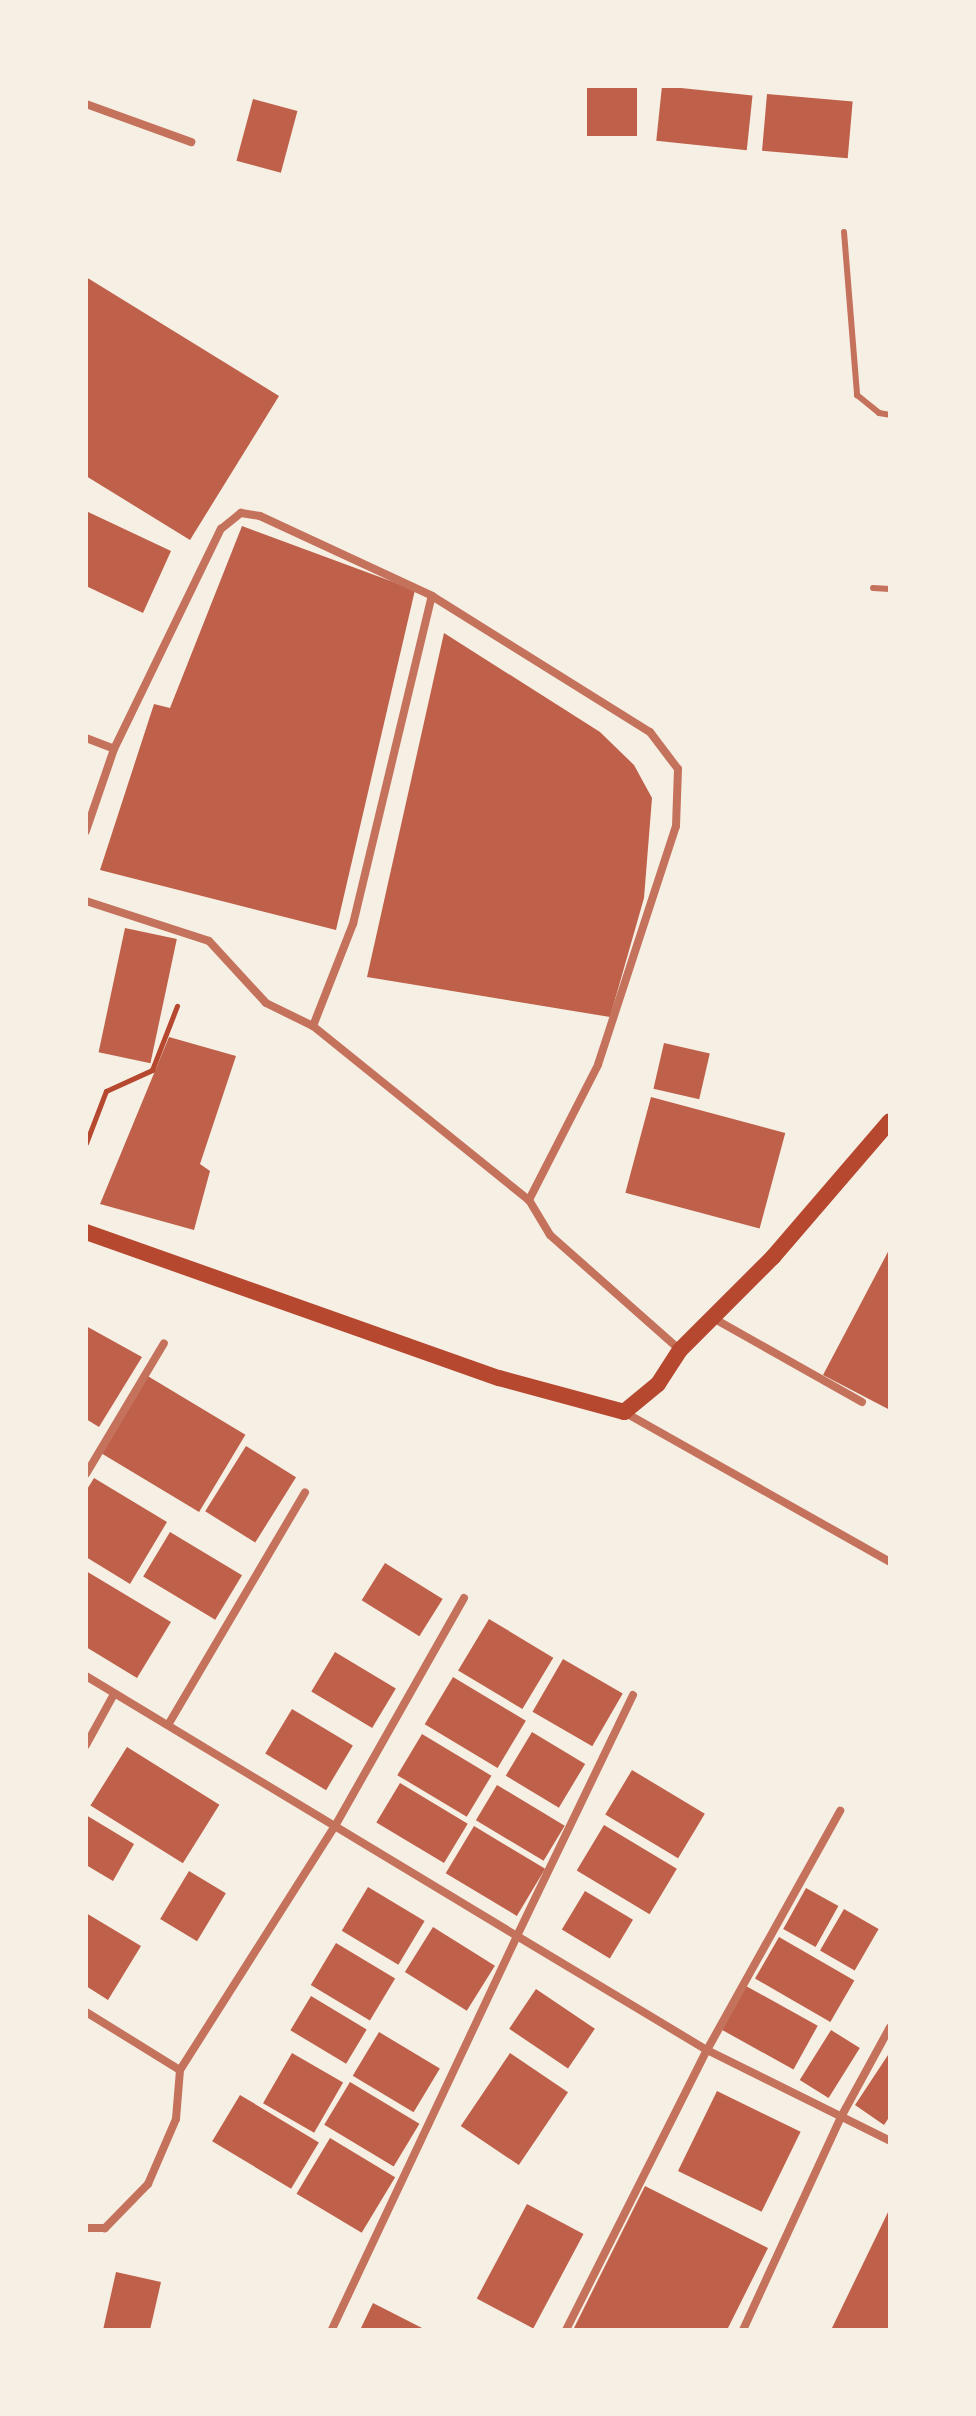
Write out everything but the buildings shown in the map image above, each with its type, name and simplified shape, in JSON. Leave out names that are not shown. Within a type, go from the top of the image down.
[{"type":"main road","points":[[86,1232],[499,1378],[624,1412],[658,1384],[680,1350],[890,1121]]},
{"type":"street","points":[[86,104],[191,142]]},
{"type":"street","points":[[86,831],[114,749],[221,529],[241,513],[260,516],[432,596],[650,732],[678,769],[676,826],[598,1065],[529,1200]]},
{"type":"street","points":[[313,1026],[353,924],[432,596]]},
{"type":"street","points":[[86,738],[114,749]]},
{"type":"street","points":[[86,901],[209,941],[266,1003],[313,1026],[529,1200],[550,1235],[680,1350]]},
{"type":"street","points":[[712,1318],[862,1402]]},
{"type":"street","points":[[86,1474],[164,1343]]},
{"type":"street","points":[[624,1412],[890,1562]]},
{"type":"street","points":[[168,1725],[305,1492]]},
{"type":"street","points":[[86,2228],[105,2228],[148,2184],[176,2119],[180,2070],[335,1826],[464,1598]]},
{"type":"street","points":[[86,1676],[707,2050],[890,2141]]},
{"type":"street","points":[[86,1745],[114,1694]]},
{"type":"street","points":[[332,2330],[633,1695]]},
{"type":"street","points":[[566,2330],[707,2050],[840,1811]]},
{"type":"street","points":[[86,2012],[180,2070]]},
{"type":"street","points":[[743,2330],[841,2117],[890,2027]]},
{"type":"lane","points":[[844,232],[857,395],[879,413],[890,415]]},
{"type":"lane","points":[[873,588],[890,589]]},
{"type":"path","points":[[86,1143],[106,1091],[152,1070],[177,1006]]}]
